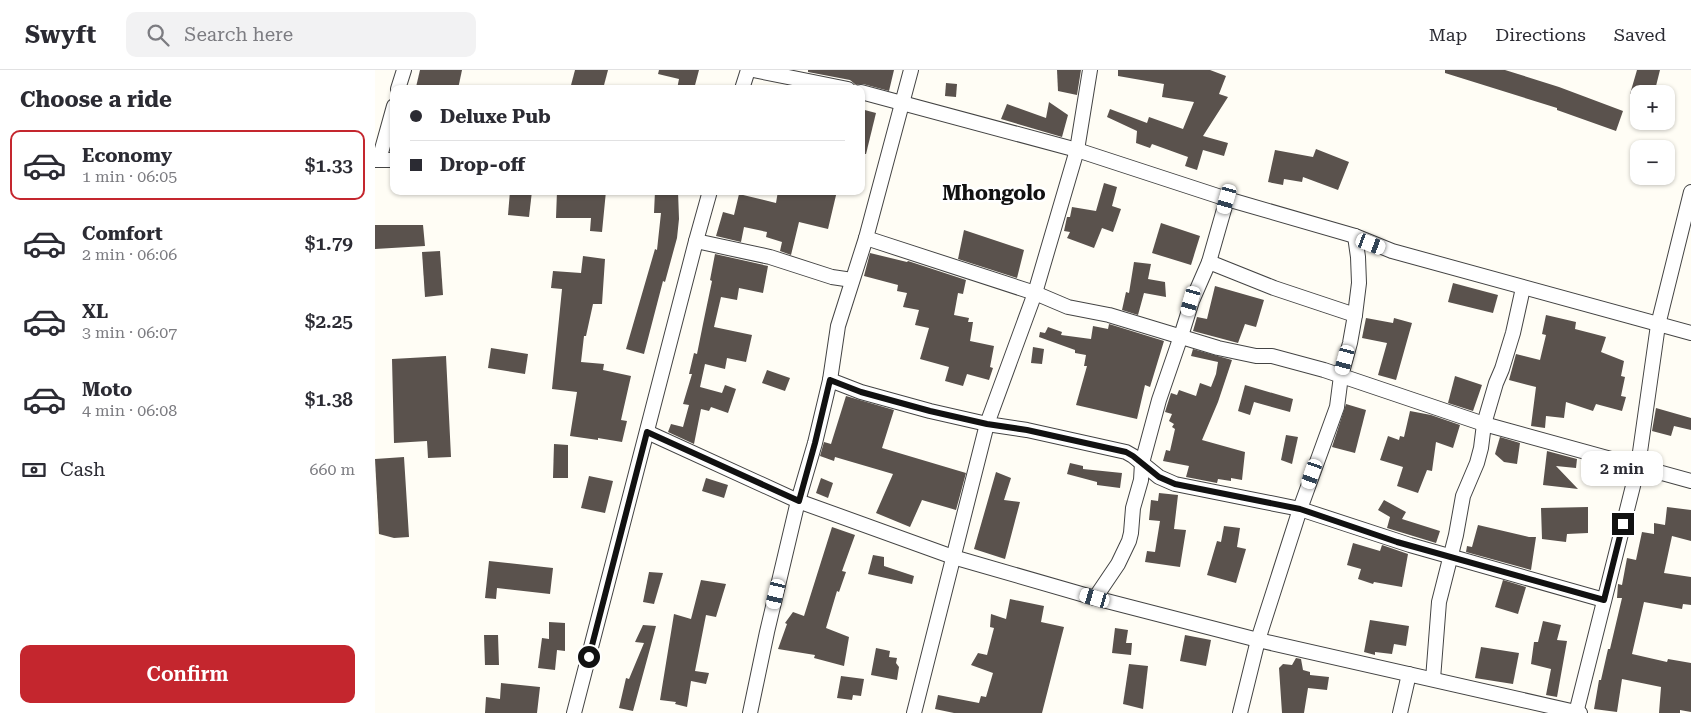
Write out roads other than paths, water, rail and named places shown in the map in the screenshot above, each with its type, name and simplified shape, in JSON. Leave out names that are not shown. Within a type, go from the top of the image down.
[{"type":"street","points":[[399,85],[404,70]]},
{"type":"street","points":[[743,85],[748,70]]},
{"type":"street","points":[[753,70],[828,85]]},
{"type":"street","points":[[750,713],[767,632],[830,380],[838,326],[866,238],[911,70]]},
{"type":"street","points":[[914,713],[987,424],[1035,293],[1077,150],[1090,70]]},
{"type":"street","points":[[865,93],[1077,150],[1227,199],[1355,236],[1392,252],[1691,333]]},
{"type":"street","points":[[390,119],[377,160],[390,160]]},
{"type":"street","points":[[647,432],[799,501],[953,557],[1095,598],[1258,640],[1577,713],[1638,466],[1658,325],[1691,192]]},
{"type":"street","points":[[574,713],[695,242],[709,195]]},
{"type":"street","points":[[1095,598],[1118,564],[1129,541],[1133,508],[1141,480],[1142,463],[1159,400],[1191,301],[1209,262],[1227,199]]},
{"type":"street","points":[[1240,713],[1258,640],[1300,509],[1337,407],[1359,283],[1355,236]]},
{"type":"street","points":[[866,238],[1035,293],[1068,307],[1109,315],[1239,353],[1272,356],[1324,370],[1485,424],[1691,481]]},
{"type":"street","points":[[695,242],[770,257],[832,277],[852,280]]},
{"type":"street","points":[[1209,262],[1274,288],[1355,314]]},
{"type":"street","points":[[1433,679],[1439,602],[1451,556],[1463,496],[1477,463],[1485,424],[1496,383],[1513,333],[1523,288]]},
{"type":"street","points":[[830,380],[861,392],[921,409],[1126,452],[1159,477],[1175,484],[1300,509],[1384,538],[1604,600]]},
{"type":"street","points":[[1400,713],[1409,674]]},
{"type":"district","name":"Mhongolo","points":[[994,193]]}]
